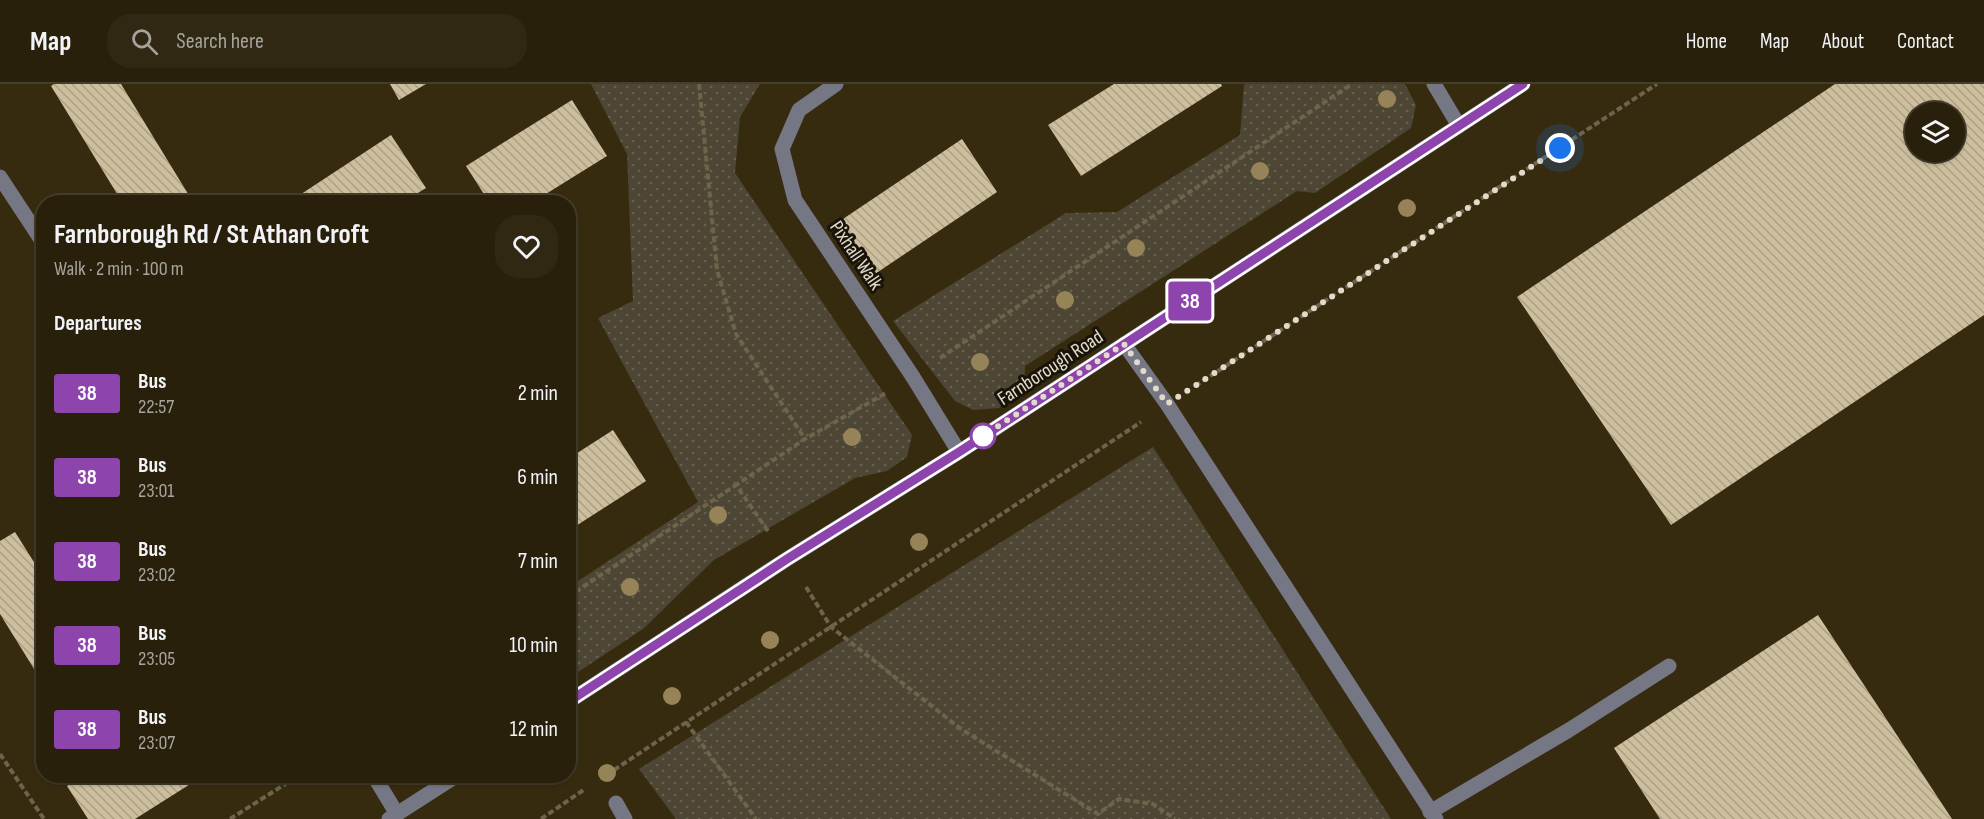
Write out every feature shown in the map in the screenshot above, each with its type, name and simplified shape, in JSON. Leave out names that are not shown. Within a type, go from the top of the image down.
[{"type":"street","name":"Pixhall Walk","points":[[836,84],[799,110],[782,149],[795,200],[913,377],[959,452]]},
{"type":"street","points":[[1434,84],[1459,126]]},
{"type":"street","name":"Farnborough Road","points":[[576,697],[787,559],[959,452],[1523,84]]},
{"type":"street","points":[[0,177],[36,232]]},
{"type":"street","points":[[1124,344],[1167,404],[1433,815],[1669,666]]},
{"type":"street","points":[[377,783],[393,817],[445,783]]},
{"type":"street","points":[[616,803],[625,819]]},
{"type":"path","points":[[699,84],[717,270],[736,334],[805,439],[913,377],[1352,84]]},
{"type":"path","points":[[609,774],[1167,404],[1657,84]]},
{"type":"path","points":[[576,592],[736,485]]},
{"type":"path","points":[[831,627],[961,729],[1098,814],[1119,799],[1154,804],[1175,819]]},
{"type":"path","points":[[686,722],[756,819]]},
{"type":"path","points":[[0,754],[44,819]]},
{"type":"path","points":[[230,819],[287,783]]},
{"type":"path","points":[[541,819],[589,787]]},
{"type":"shaded area","points":[[591,84],[760,84],[740,117],[735,173],[912,435],[907,457],[887,471],[855,478],[714,560],[643,629],[576,673],[576,582],[698,502],[598,318],[633,301],[627,154]]},
{"type":"shaded area","points":[[1405,84],[1416,105],[1411,128],[1315,193],[1297,191],[1025,366],[1024,389],[999,408],[973,410],[955,401],[893,321],[1066,213],[1117,212],[1240,135],[1244,85]]},
{"type":"shaded area","points":[[1153,447],[1391,819],[676,819],[639,769]]},
{"type":"building","points":[[54,84],[121,84],[189,195],[118,195],[51,86]]},
{"type":"building","points":[[390,84],[426,84],[399,100]]},
{"type":"building","points":[[1114,84],[1221,84],[1222,86],[1081,176],[1048,125]]},
{"type":"building","points":[[1835,84],[1984,84],[1984,315],[1671,525],[1517,297]]},
{"type":"building","points":[[572,100],[607,156],[544,195],[485,195],[466,166]]},
{"type":"building","points":[[391,135],[426,188],[414,195],[300,195]]},
{"type":"building","points":[[962,139],[997,192],[869,278],[834,225]]},
{"type":"building","points":[[613,430],[646,481],[576,526],[576,454]]},
{"type":"building","points":[[15,532],[36,565],[36,672],[0,614],[0,541]]},
{"type":"building","points":[[1818,615],[1952,819],[1660,819],[1614,748]]},
{"type":"building","points":[[72,783],[192,783],[135,819],[88,819],[67,786]]},
{"type":"bus line","name":"38","points":[[576,697],[787,559],[959,452],[1523,84]]},
{"type":"route","points":[[983,436],[977,440],[1124,344],[1167,404],[1560,148]]}]
